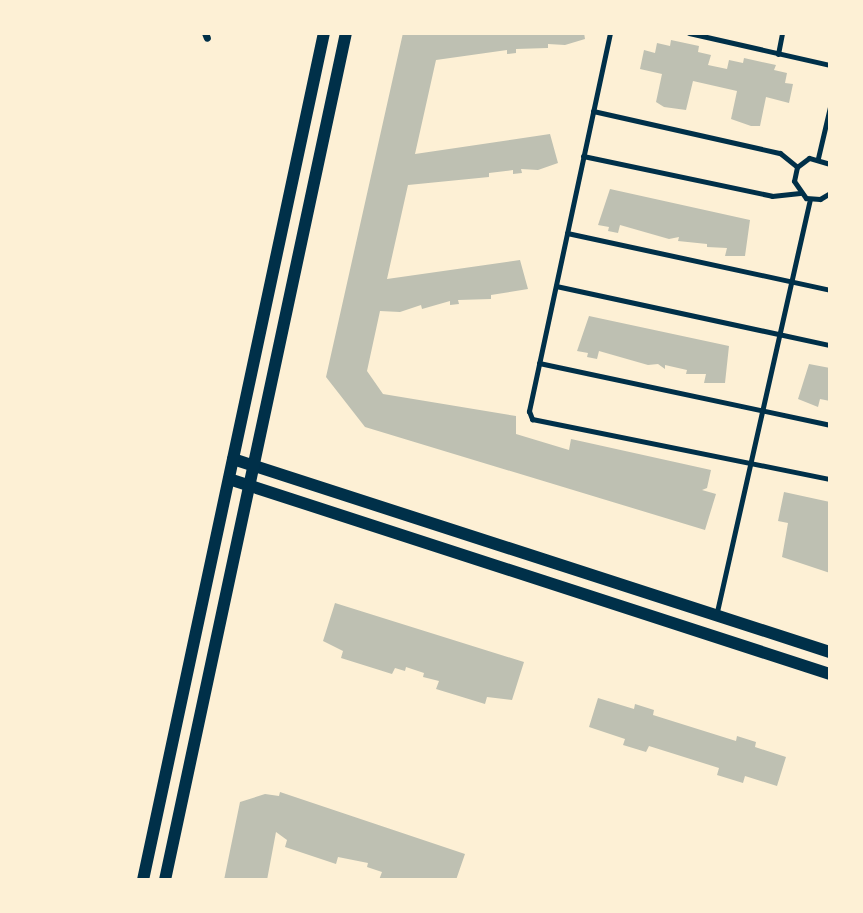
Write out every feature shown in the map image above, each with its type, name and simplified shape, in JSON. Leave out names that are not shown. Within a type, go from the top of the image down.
[{"type":"street","points":[[143,880],[324,33]]},
{"type":"street","points":[[165,880],[346,33]]},
{"type":"street","points":[[233,459],[830,652]]},
{"type":"street","points":[[229,479],[830,674]]},
{"type":"lane","points":[[610,33],[529,411],[532,419],[830,479]]},
{"type":"lane","points":[[689,33],[830,65]]},
{"type":"lane","points":[[778,54],[782,33]]},
{"type":"lane","points":[[818,158],[830,107]]},
{"type":"lane","points":[[593,111],[780,153],[797,167]]},
{"type":"lane","points":[[583,156],[772,196],[800,194],[810,199],[830,193]]},
{"type":"lane","points":[[797,167],[818,158],[830,164]]},
{"type":"lane","points":[[797,167],[794,181],[800,194]]},
{"type":"lane","points":[[716,615],[810,199]]},
{"type":"lane","points":[[567,233],[830,289]]},
{"type":"lane","points":[[556,286],[830,345]]},
{"type":"lane","points":[[539,363],[830,425]]},
{"type":"building","points":[[403,33],[584,33],[585,39],[565,45],[548,44],[548,48],[516,49],[516,53],[507,54],[507,50],[436,60],[415,154],[550,134],[558,163],[538,170],[521,169],[522,173],[513,174],[513,170],[489,173],[489,177],[408,185],[387,279],[520,260],[528,289],[491,295],[491,299],[458,300],[459,304],[450,305],[450,301],[422,309],[421,305],[400,312],[380,311],[367,371],[383,394],[516,416],[516,434],[569,450],[571,439],[711,470],[707,488],[702,490],[716,494],[705,530],[365,427],[326,377]]},
{"type":"building","points":[[671,40],[699,46],[698,52],[711,55],[708,65],[727,69],[729,60],[743,63],[744,58],[776,65],[774,70],[787,73],[785,83],[793,84],[789,103],[766,97],[760,126],[751,126],[731,119],[737,91],[693,81],[686,110],[664,107],[656,102],[662,74],[640,69],[644,50],[655,53],[657,43],[670,46]]},
{"type":"building","points":[[610,189],[750,220],[745,256],[725,256],[727,248],[678,241],[679,237],[669,239],[620,225],[618,233],[608,231],[609,227],[598,225]]},
{"type":"building","points":[[589,316],[729,346],[725,383],[704,383],[706,374],[686,374],[687,370],[665,365],[665,369],[658,364],[648,365],[599,351],[597,359],[587,357],[588,353],[577,351]]},
{"type":"building","points":[[809,364],[830,368],[830,401],[820,399],[818,407],[798,399]]},
{"type":"building","points":[[784,492],[830,502],[830,573],[782,557],[788,523],[778,521]]},
{"type":"building","points":[[335,603],[524,662],[512,700],[487,697],[485,704],[436,689],[439,681],[423,677],[424,673],[406,667],[405,671],[395,668],[392,674],[341,658],[343,651],[323,641]]},
{"type":"building","points":[[598,698],[634,709],[635,704],[654,710],[653,715],[736,741],[737,736],[756,742],[755,747],[786,757],[777,786],[745,776],[743,783],[717,775],[719,768],[649,746],[646,752],[623,745],[625,739],[589,727]]},
{"type":"building","points":[[280,792],[465,854],[456,880],[379,880],[382,872],[367,867],[368,863],[338,857],[336,864],[285,847],[287,840],[276,832],[267,880],[224,880],[240,802],[265,794],[279,796]]}]
